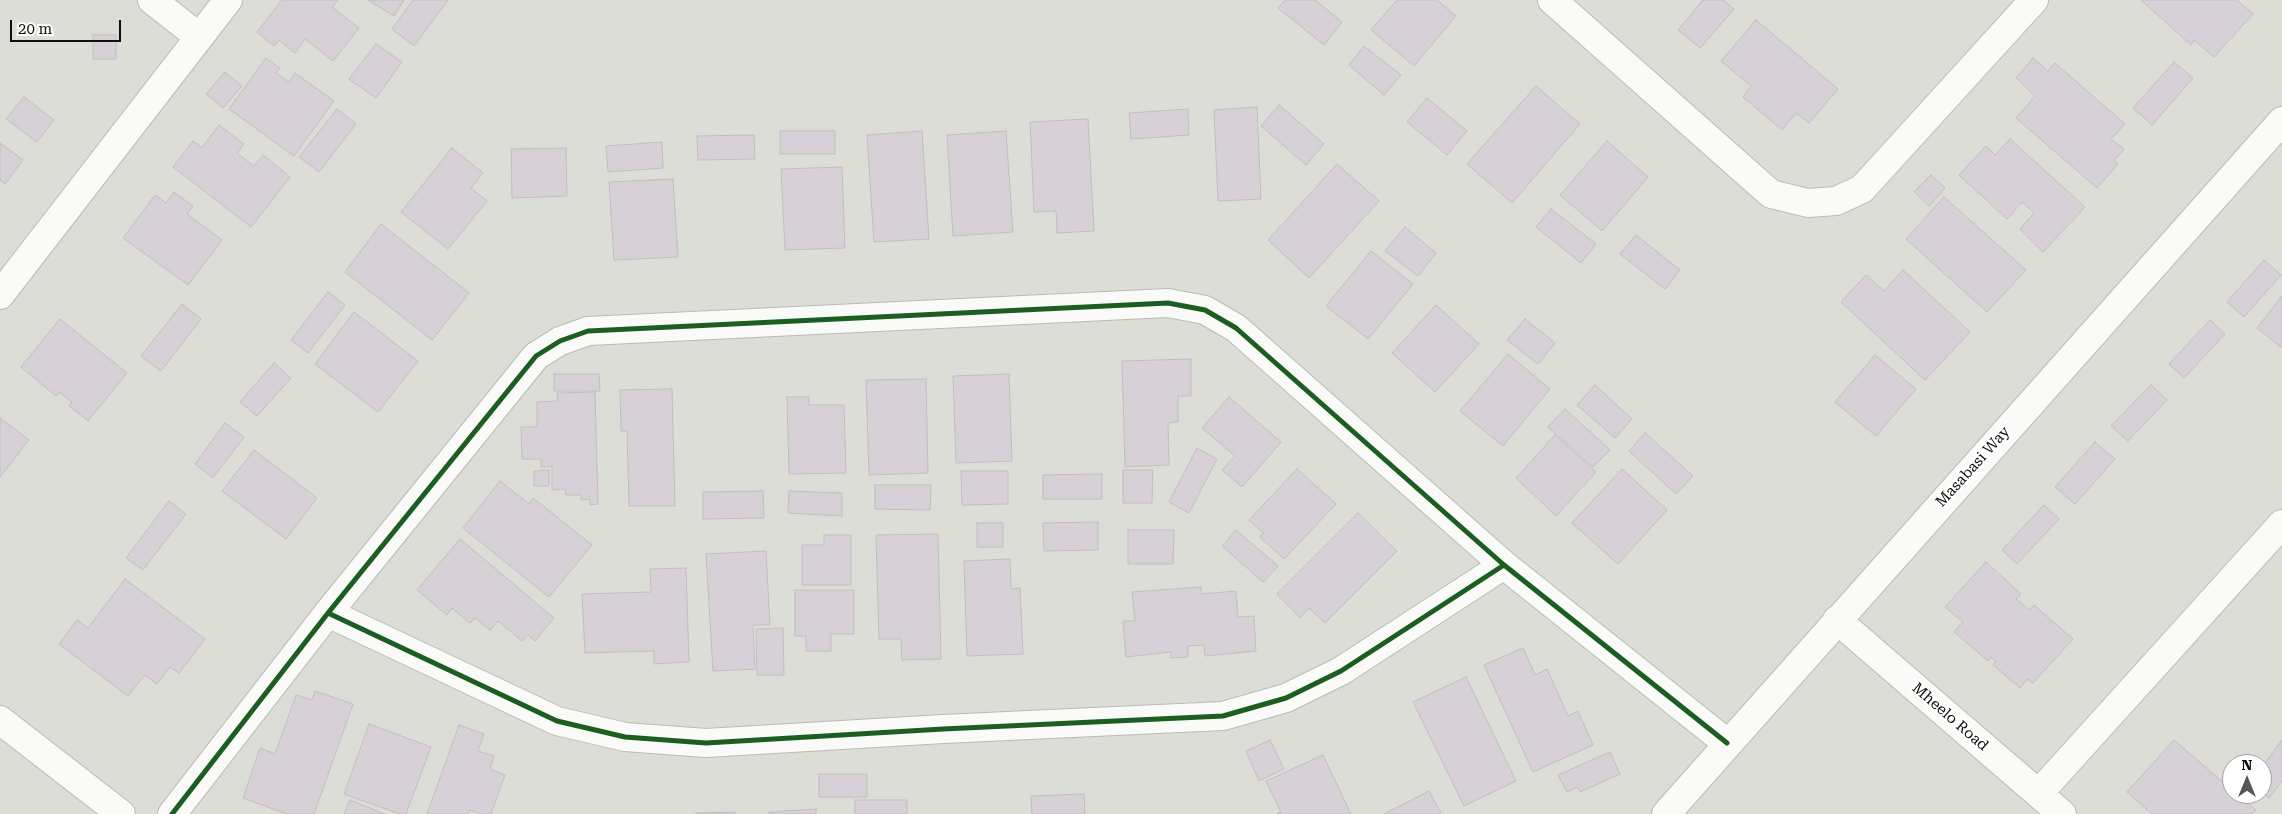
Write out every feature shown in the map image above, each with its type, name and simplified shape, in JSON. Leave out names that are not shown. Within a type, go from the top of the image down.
[{"type":"street","points":[[152,0],[199,37]]},
{"type":"street","points":[[0,295],[228,0]]},
{"type":"street","points":[[1552,0],[1771,194],[1808,203],[1836,201],[1862,189],[2034,0]]},
{"type":"street","name":"Masabasi Way","points":[[1666,814],[1727,743],[2282,121]]},
{"type":"street","points":[[172,814],[328,613],[536,356],[560,341],[588,331],[1168,303],[1205,310],[1236,328],[1504,565],[1727,743]]},
{"type":"street","points":[[2039,793],[2282,524]]},
{"type":"street","points":[[328,613],[557,720],[625,737],[706,744],[943,729],[1223,716],[1286,698],[1341,671],[1504,565]]},
{"type":"street","name":"Mheelo Road","points":[[1837,620],[2062,814]]},
{"type":"street","points":[[0,720],[121,814]]},
{"type":"building","points":[[282,0],[338,0],[332,7],[359,28],[333,61],[305,39],[295,53],[279,40],[274,46],[257,32]]},
{"type":"building","points":[[368,0],[404,0],[394,16]]},
{"type":"building","points":[[413,0],[448,0],[414,46],[392,29]]},
{"type":"building","points":[[1285,0],[1315,0],[1342,22],[1324,45],[1278,8]]},
{"type":"building","points":[[1397,0],[1437,0],[1456,16],[1414,66],[1371,30]]},
{"type":"building","points":[[1703,0],[1723,0],[1734,9],[1700,48],[1678,30]]},
{"type":"building","points":[[2141,0],[2237,0],[2253,14],[2214,57],[2194,40],[2191,45]]},
{"type":"building","points":[[1756,20],[1838,89],[1809,123],[1796,113],[1782,130],[1743,97],[1751,86],[1721,61]]},
{"type":"building","points":[[93,35],[116,35],[116,59],[93,59]]},
{"type":"building","points":[[376,44],[402,62],[376,98],[349,79]]},
{"type":"building","points":[[1364,46],[1401,75],[1384,95],[1349,65]]},
{"type":"building","points":[[266,58],[280,68],[276,73],[289,82],[295,73],[334,101],[294,156],[229,109]]},
{"type":"building","points":[[2033,58],[2048,71],[2055,63],[2125,124],[2111,139],[2124,149],[2114,161],[2118,164],[2097,188],[2016,118],[2035,96],[2016,78]]},
{"type":"building","points":[[2174,62],[2193,78],[2152,125],[2133,108]]},
{"type":"building","points":[[225,72],[242,86],[223,108],[206,94]]},
{"type":"building","points":[[1536,86],[1580,124],[1512,203],[1467,164]]},
{"type":"building","points":[[24,97],[54,120],[37,142],[6,119]]},
{"type":"building","points":[[1427,98],[1467,131],[1447,155],[1407,122]]},
{"type":"building","points":[[1279,105],[1324,144],[1306,165],[1261,126]]},
{"type":"building","points":[[1257,107],[1261,199],[1218,201],[1214,110]]},
{"type":"building","points":[[337,109],[356,124],[319,172],[299,157]]},
{"type":"building","points":[[1188,109],[1189,135],[1131,139],[1129,113]]},
{"type":"building","points":[[1088,119],[1094,231],[1057,233],[1056,211],[1034,212],[1030,122]]},
{"type":"building","points":[[219,125],[244,144],[237,153],[254,166],[263,155],[290,177],[251,227],[173,167],[193,141],[202,148]]},
{"type":"building","points":[[780,131],[835,131],[835,154],[780,154]]},
{"type":"building","points":[[922,131],[929,239],[874,242],[867,135]]},
{"type":"building","points":[[1006,131],[1013,232],[953,236],[947,135]]},
{"type":"building","points":[[754,135],[755,159],[698,160],[697,136]]},
{"type":"building","points":[[2010,139],[2085,207],[2043,252],[2020,229],[2034,213],[2022,202],[2007,219],[1959,175],[1986,146],[1995,155]]},
{"type":"building","points":[[1607,141],[1648,177],[1602,231],[1560,195]]},
{"type":"building","points":[[662,142],[663,168],[608,172],[606,146]]},
{"type":"building","points":[[0,143],[23,160],[5,184],[0,180]]},
{"type":"building","points":[[452,148],[483,173],[471,188],[487,201],[448,249],[401,212]]},
{"type":"building","points":[[566,148],[567,196],[512,198],[511,149]]},
{"type":"building","points":[[1337,164],[1379,201],[1309,278],[1268,240]]},
{"type":"building","points":[[842,167],[845,248],[785,250],[781,169]]},
{"type":"building","points":[[1931,175],[1945,188],[1929,206],[1914,192]]},
{"type":"building","points":[[673,179],[678,257],[614,260],[609,182]]},
{"type":"building","points":[[174,192],[193,206],[187,214],[222,240],[188,285],[123,238],[155,195],[166,203]]},
{"type":"building","points":[[1944,197],[2026,270],[1987,312],[1906,239]]},
{"type":"building","points":[[1551,209],[1596,244],[1581,263],[1536,227]]},
{"type":"building","points":[[381,224],[469,293],[432,340],[345,272]]},
{"type":"building","points":[[1405,227],[1436,253],[1418,276],[1385,251]]},
{"type":"building","points":[[1636,235],[1680,270],[1665,289],[1620,254]]},
{"type":"building","points":[[1371,251],[1413,284],[1368,339],[1326,306]]},
{"type":"building","points":[[2264,260],[2281,275],[2244,317],[2227,302]]},
{"type":"building","points":[[1903,270],[1970,332],[1925,380],[1841,302],[1866,275],[1884,291]]},
{"type":"building","points":[[328,292],[345,305],[308,353],[291,340]]},
{"type":"building","points":[[2282,296],[2282,348],[2257,328]]},
{"type":"building","points":[[182,304],[201,319],[161,371],[141,356]]},
{"type":"building","points":[[1436,305],[1479,344],[1435,392],[1392,353]]},
{"type":"building","points":[[354,312],[418,361],[378,412],[315,364]]},
{"type":"building","points":[[60,319],[127,373],[88,421],[69,406],[72,402],[59,392],[56,396],[21,367]]},
{"type":"building","points":[[1525,319],[1555,343],[1538,364],[1507,340]]},
{"type":"building","points":[[2210,320],[2225,334],[2184,378],[2169,364]]},
{"type":"building","points":[[1508,354],[1550,389],[1503,446],[1460,411]]},
{"type":"building","points":[[1875,355],[1916,389],[1876,436],[1835,402]]},
{"type":"building","points":[[1191,359],[1191,396],[1178,396],[1178,422],[1168,423],[1169,465],[1125,467],[1122,361]]},
{"type":"building","points":[[274,363],[291,378],[257,416],[240,402]]},
{"type":"building","points":[[554,374],[599,374],[600,391],[554,391]]},
{"type":"building","points":[[1009,374],[1012,461],[956,463],[953,376]]},
{"type":"building","points":[[926,379],[928,473],[869,475],[866,380]]},
{"type":"building","points":[[1595,385],[1632,419],[1615,438],[1577,405]]},
{"type":"building","points":[[2151,385],[2167,400],[2128,441],[2111,426]]},
{"type":"building","points":[[672,389],[675,506],[629,506],[627,431],[621,431],[620,390]]},
{"type":"building","points":[[595,392],[598,504],[590,505],[590,499],[581,500],[581,495],[566,495],[565,489],[552,490],[552,466],[541,467],[541,459],[522,459],[521,427],[537,427],[537,402],[558,401],[557,393]]},
{"type":"building","points":[[787,397],[809,397],[809,405],[844,405],[846,473],[789,474]]},
{"type":"building","points":[[1229,397],[1281,442],[1242,487],[1222,470],[1235,456],[1202,428]]},
{"type":"building","points":[[1565,409],[1610,450],[1593,467],[1548,427]]},
{"type":"building","points":[[0,418],[29,440],[0,477]]},
{"type":"building","points":[[225,423],[244,437],[213,478],[195,464]]},
{"type":"building","points":[[1645,433],[1693,476],[1676,494],[1629,451]]},
{"type":"building","points":[[1555,435],[1596,472],[1556,516],[1516,478]]},
{"type":"building","points":[[2095,442],[2115,459],[2075,504],[2055,487]]},
{"type":"building","points":[[1197,448],[1217,459],[1189,513],[1169,502]]},
{"type":"building","points":[[254,450],[317,498],[286,539],[222,491]]},
{"type":"building","points":[[1297,469],[1336,504],[1284,559],[1260,537],[1263,533],[1249,520]]},
{"type":"building","points":[[1622,469],[1667,510],[1618,564],[1572,523]]},
{"type":"building","points":[[549,470],[549,486],[534,486],[534,471]]},
{"type":"building","points":[[1123,470],[1153,470],[1152,503],[1123,503]]},
{"type":"building","points":[[961,471],[1008,471],[1008,504],[962,505]]},
{"type":"building","points":[[1102,474],[1102,499],[1043,499],[1043,475]]},
{"type":"building","points":[[500,481],[529,504],[533,498],[592,545],[549,597],[463,528]]},
{"type":"building","points":[[875,485],[931,485],[930,510],[875,509]]},
{"type":"building","points":[[763,491],[764,518],[703,519],[703,492]]},
{"type":"building","points":[[789,491],[842,493],[842,516],[788,513]]},
{"type":"building","points":[[169,501],[186,514],[143,570],[126,558]]},
{"type":"building","points":[[2044,505],[2059,519],[2017,564],[2002,550]]},
{"type":"building","points":[[1358,513],[1397,551],[1325,623],[1309,608],[1300,618],[1277,594]]},
{"type":"building","points":[[1098,522],[1098,550],[1044,551],[1043,523]]},
{"type":"building","points":[[977,523],[1003,523],[1003,547],[977,547]]},
{"type":"building","points":[[1128,530],[1174,530],[1173,564],[1128,564]]},
{"type":"building","points":[[1236,530],[1278,566],[1263,582],[1222,546]]},
{"type":"building","points":[[938,534],[941,659],[902,660],[901,639],[879,639],[876,535]]},
{"type":"building","points":[[824,535],[851,535],[851,585],[802,585],[802,545],[824,545]]},
{"type":"building","points":[[460,539],[554,618],[535,641],[528,635],[522,641],[498,621],[490,630],[475,618],[470,623],[452,608],[447,615],[417,590]]},
{"type":"building","points":[[766,551],[770,625],[753,625],[755,669],[713,671],[706,554]]},
{"type":"building","points":[[1010,559],[1011,589],[1020,588],[1023,654],[967,656],[964,561]]},
{"type":"building","points":[[1986,562],[2021,594],[2016,599],[2030,610],[2034,605],[2073,639],[2033,683],[2027,679],[2020,688],[1993,665],[1996,662],[1991,657],[1988,661],[1954,632],[1963,622],[1945,607]]},
{"type":"building","points":[[686,568],[689,662],[654,664],[654,651],[585,653],[582,594],[651,592],[650,569]]},
{"type":"building","points":[[125,579],[205,639],[179,673],[170,667],[157,684],[145,675],[128,696],[59,644],[77,620],[88,628]]},
{"type":"building","points":[[1201,587],[1201,594],[1236,591],[1238,617],[1254,616],[1256,651],[1205,656],[1204,645],[1188,646],[1188,657],[1171,658],[1171,652],[1126,657],[1123,621],[1135,621],[1132,592]]},
{"type":"building","points":[[795,590],[854,590],[854,634],[831,634],[831,651],[806,651],[806,636],[795,636]]},
{"type":"building","points":[[783,628],[784,675],[757,675],[756,629]]},
{"type":"building","points":[[1523,648],[1535,675],[1547,669],[1568,716],[1578,711],[1593,745],[1533,772],[1484,665]]},
{"type":"building","points":[[1466,677],[1516,781],[1464,806],[1413,702]]},
{"type":"building","points":[[315,691],[353,704],[314,814],[287,814],[243,798],[260,748],[275,754],[296,695],[312,700]]},
{"type":"building","points":[[369,724],[431,747],[406,814],[400,814],[344,794]]},
{"type":"building","points":[[459,725],[484,734],[478,751],[494,756],[490,769],[505,775],[491,814],[481,814],[470,810],[468,814],[427,814]]},
{"type":"building","points":[[1270,740],[1284,769],[1259,781],[1246,751]]},
{"type":"building","points":[[2174,740],[2222,781],[2222,804],[2249,804],[2256,810],[2252,814],[2152,814],[2127,792]]},
{"type":"building","points":[[2282,740],[2282,781],[2272,794],[2272,754]]},
{"type":"building","points":[[1610,752],[1620,774],[1580,792],[1578,787],[1567,792],[1558,775]]},
{"type":"building","points":[[1323,755],[1351,814],[1277,814],[1281,812],[1266,781]]},
{"type":"building","points":[[819,774],[867,774],[867,797],[819,797]]},
{"type":"building","points":[[1429,791],[1441,813],[1384,814]]},
{"type":"building","points":[[1084,794],[1085,814],[1032,814],[1031,796]]},
{"type":"building","points":[[350,800],[385,814],[344,814]]},
{"type":"building","points":[[855,800],[907,800],[907,814],[855,814]]},
{"type":"building","points":[[816,809],[816,814],[769,814],[769,812]]},
{"type":"building","points":[[735,812],[735,814],[696,814],[696,813]]},
{"type":"cycle path","points":[[172,814],[328,613],[536,356],[560,341],[588,331],[1168,303],[1205,310],[1236,328],[1504,565],[1727,743]]},
{"type":"cycle path","points":[[328,613],[557,721],[625,737],[706,743],[943,729],[1223,716],[1286,698],[1341,671],[1504,565]]}]
